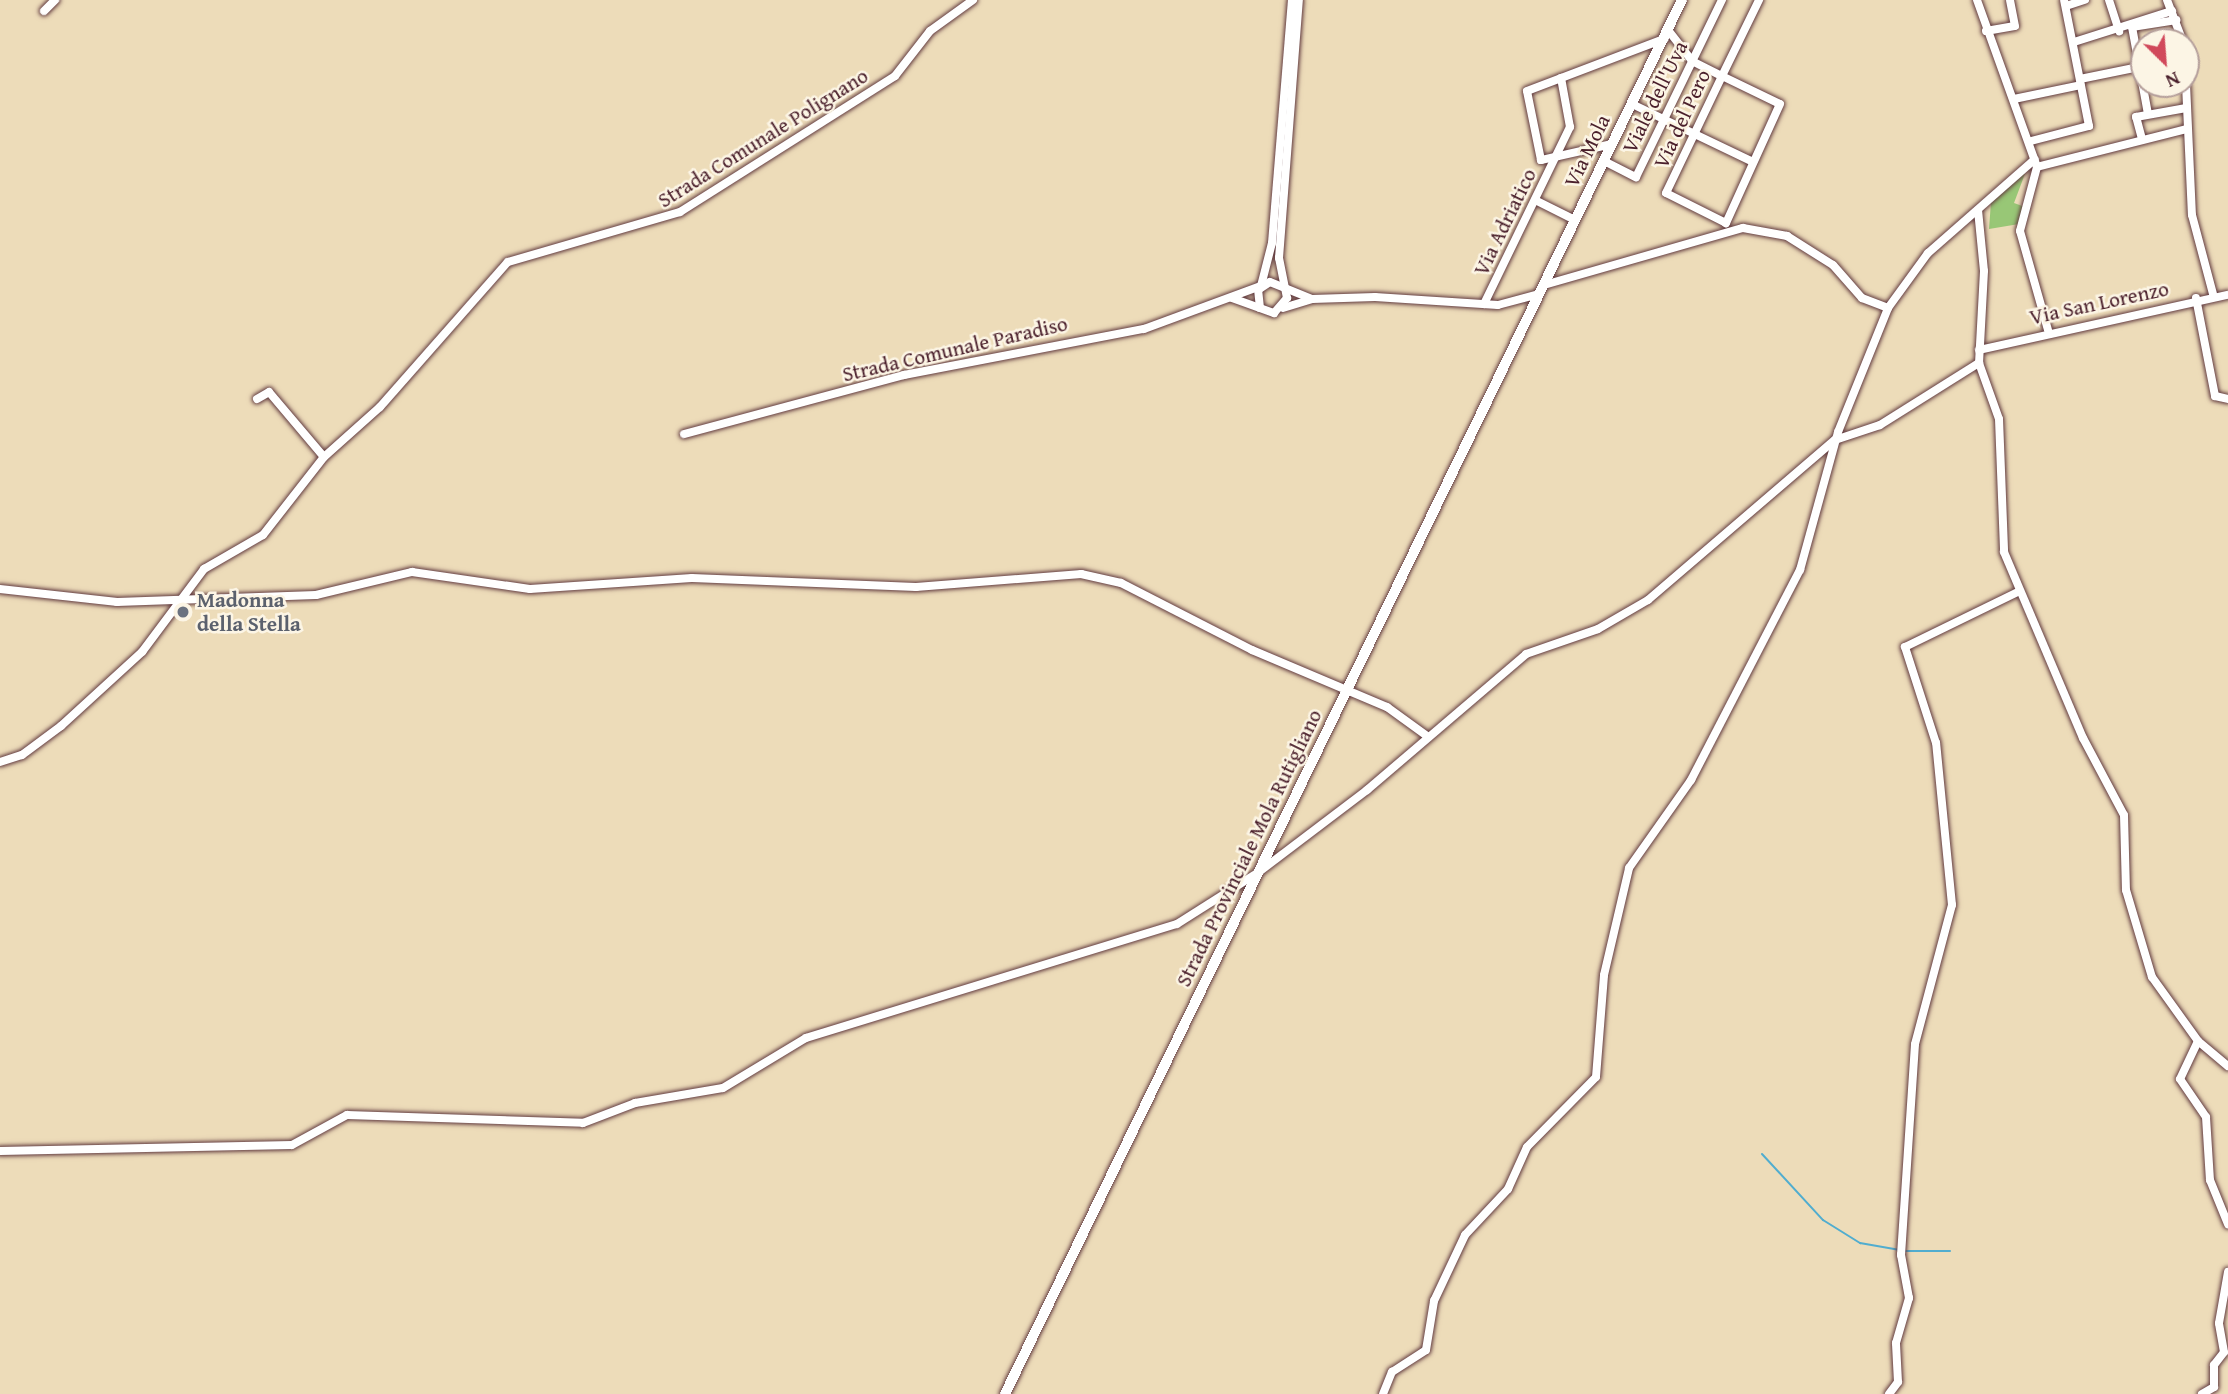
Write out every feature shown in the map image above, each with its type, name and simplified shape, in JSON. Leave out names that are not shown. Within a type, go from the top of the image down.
[{"type":"main road","name":"Via Mola","points":[[1527,318],[1682,0]]},
{"type":"main road","name":"Strada Provinciale Mola Rutigliano","points":[[1005,1394],[1527,318]]},
{"type":"street","points":[[44,11],[55,0]]},
{"type":"street","name":"Strada Comunale Polignano","points":[[0,762],[22,755],[61,726],[142,652],[204,569],[263,535],[324,457],[380,407],[508,262],[681,212],[895,76],[930,30],[973,0]]},
{"type":"street","points":[[1260,308],[1261,286],[1273,230],[1292,0]]},
{"type":"street","points":[[1283,308],[1280,238],[1299,0]]},
{"type":"street","name":"Viale dell'Uva","points":[[1604,161],[1636,177],[1722,0]]},
{"type":"street","name":"Via del Pero","points":[[1753,162],[1726,223],[1666,193],[1759,0]]},
{"type":"street","points":[[1976,0],[1986,32],[2031,141],[2036,163],[2020,231],[2048,330]]},
{"type":"street","points":[[1986,32],[2015,26],[2010,0]]},
{"type":"street","points":[[2031,141],[2089,126],[2065,3],[2085,0]]},
{"type":"street","points":[[2109,0],[2119,30]]},
{"type":"street","points":[[2167,0],[2179,28]]},
{"type":"street","points":[[2132,27],[2172,11]]},
{"type":"street","points":[[2074,42],[2132,27],[2176,20]]},
{"type":"street","points":[[1612,144],[1541,160],[1527,91],[1666,34],[1692,61],[1780,104],[1753,162],[1632,104]]},
{"type":"street","points":[[2014,99],[2130,69]]},
{"type":"street","name":"Via Adriatico","points":[[1484,304],[1570,127],[1561,78]]},
{"type":"street","points":[[2145,98],[2148,114]]},
{"type":"street","points":[[2186,98],[2193,223],[2213,294]]},
{"type":"street","points":[[2142,139],[2136,117],[2186,108]]},
{"type":"street","points":[[1383,1394],[1392,1372],[1426,1350],[1434,1301],[1465,1236],[1507,1189],[1527,1147],[1596,1077],[1604,975],[1629,868],[1691,780],[1800,570],[1835,440],[1888,307],[1922,260],[2036,163],[2187,129]]},
{"type":"street","points":[[1535,200],[1575,220]]},
{"type":"street","points":[[1978,210],[1984,271],[1979,363],[1998,412],[2001,539],[2018,592],[2124,815],[2126,890],[2152,977],[2198,1041],[2228,1066]]},
{"type":"street","points":[[1232,298],[1260,308],[1283,308],[1312,299],[1484,304],[1743,228],[1787,236],[1833,265],[1862,298],[1888,307]]},
{"type":"street","points":[[1261,286],[1276,282],[1312,299]]},
{"type":"street","name":"Strada Comunale Paradiso","points":[[684,435],[904,375],[1144,329],[1261,286]]},
{"type":"street","name":"Via San Lorenzo","points":[[1979,350],[2048,330],[2213,294],[2228,295]]},
{"type":"street","points":[[2196,298],[2215,396],[2228,399]]},
{"type":"street","points":[[0,1151],[292,1145],[347,1115],[583,1123],[635,1103],[723,1088],[806,1038],[1177,924],[1259,872],[1427,736],[1455,720],[1526,654],[1598,629],[1660,593],[1835,440],[1880,425],[1979,363]]},
{"type":"street","points":[[257,398],[270,391],[324,457]]},
{"type":"street","points":[[0,589],[117,602],[187,595],[256,600],[316,595],[412,572],[530,589],[692,578],[916,587],[1081,574],[1121,583],[1395,712],[1427,736]]},
{"type":"street","points":[[1889,1394],[1898,1382],[1896,1343],[1909,1298],[1901,1255],[1915,1044],[1952,905],[1936,743],[1905,647],[2018,592]]},
{"type":"street","points":[[2198,1041],[2180,1079],[2206,1117],[2210,1180],[2228,1224]]},
{"type":"street","points":[[2202,1394],[2214,1387],[2214,1364],[2224,1352],[2219,1323],[2228,1272]]},
{"type":"green space","points":[[2026,171],[2014,203],[2025,207],[2019,224],[1989,229],[1991,202]]},
{"type":"waterway","points":[[1762,1154],[1823,1220],[1860,1243],[1898,1250]]},
{"type":"waterway","points":[[1904,1251],[1950,1251]]},
{"type":"place","name":"Madonna della Stella","points":[[183,612]]}]
